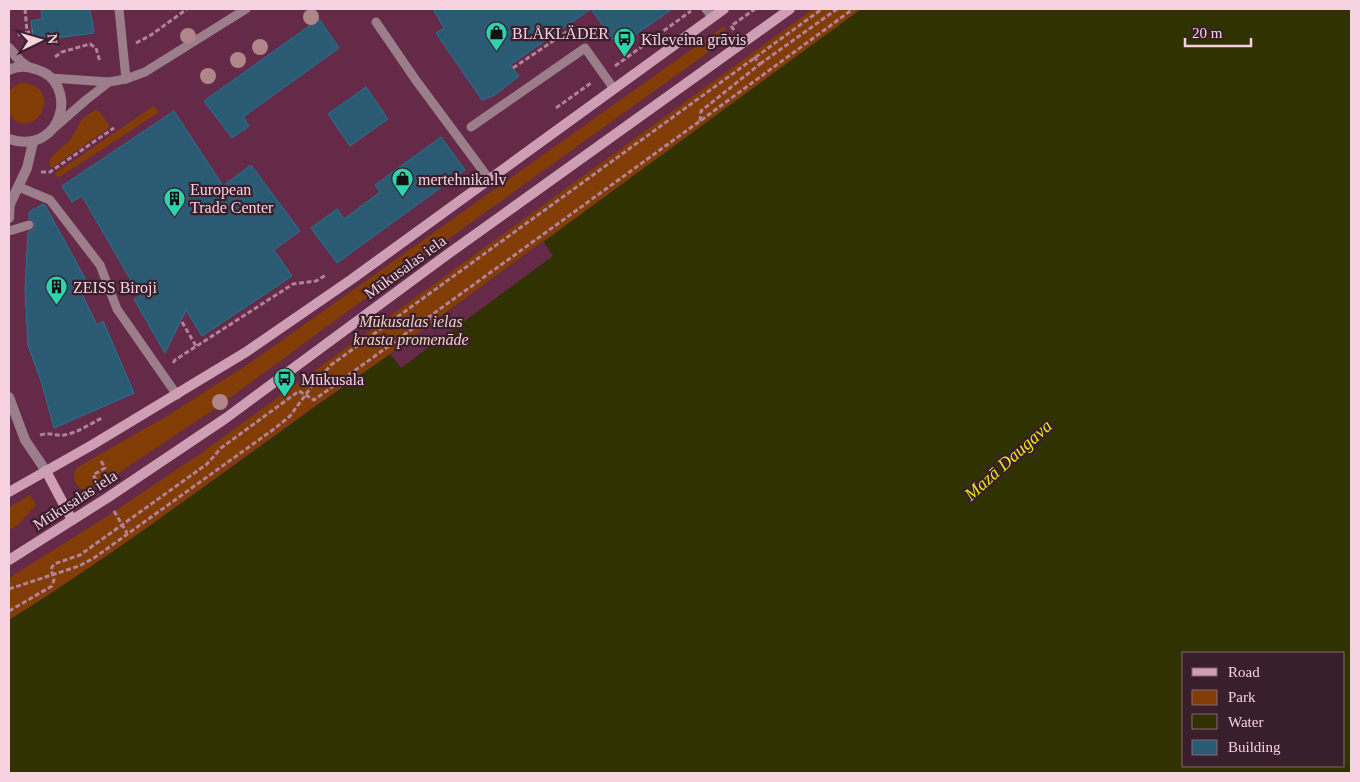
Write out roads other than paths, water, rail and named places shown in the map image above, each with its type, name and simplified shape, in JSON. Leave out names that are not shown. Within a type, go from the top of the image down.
[{"type":"main road","name":"Mūkusalas iela","points":[[9,492],[177,395],[246,352],[614,89],[709,13],[724,9]]},
{"type":"main road","name":"Mūkusalas iela","points":[[9,560],[107,498],[226,418],[456,248],[790,9]]},
{"type":"main road","points":[[46,471],[72,520]]},
{"type":"street","points":[[9,48],[28,67]]},
{"type":"street","points":[[9,70],[28,67],[40,70],[51,78],[58,87],[61,97],[60,113],[54,128],[44,137],[33,142],[19,142],[9,139]]},
{"type":"street","points":[[9,218],[10,200],[19,187],[27,168],[33,142]]},
{"type":"street","points":[[9,397],[25,440],[46,471]]},
{"type":"lane","points":[[119,9],[126,79]]},
{"type":"lane","points":[[51,78],[109,82],[126,79],[145,72],[246,9]]},
{"type":"lane","points":[[376,22],[415,79],[489,179]]},
{"type":"lane","points":[[472,127],[585,48],[614,89]]},
{"type":"lane","points":[[54,128],[109,82]]},
{"type":"lane","points":[[19,187],[50,200],[100,265],[117,309],[177,395]]},
{"type":"lane","points":[[54,222],[67,222]]},
{"type":"lane","points":[[9,231],[29,225]]},
{"type":"water","name":"Mazā Daugava","points":[[861,9],[1351,9],[1351,773],[9,773],[9,620],[154,523]]},
{"type":"place","name":"BLÅKLÄDER","points":[[496,52]]},
{"type":"place","name":"Kīleveina grāvis","points":[[625,58]]},
{"type":"place","name":"mertehnika.lv","points":[[402,198]]},
{"type":"place","name":"European Trade Center","points":[[174,217]]},
{"type":"place","name":"ZEISS Biroji","points":[[57,306]]},
{"type":"place","name":"Mūkusala","points":[[285,398]]},
{"type":"park label","name":"Mūkusalas ielas krasta promenāde","points":[[411,330]]}]
